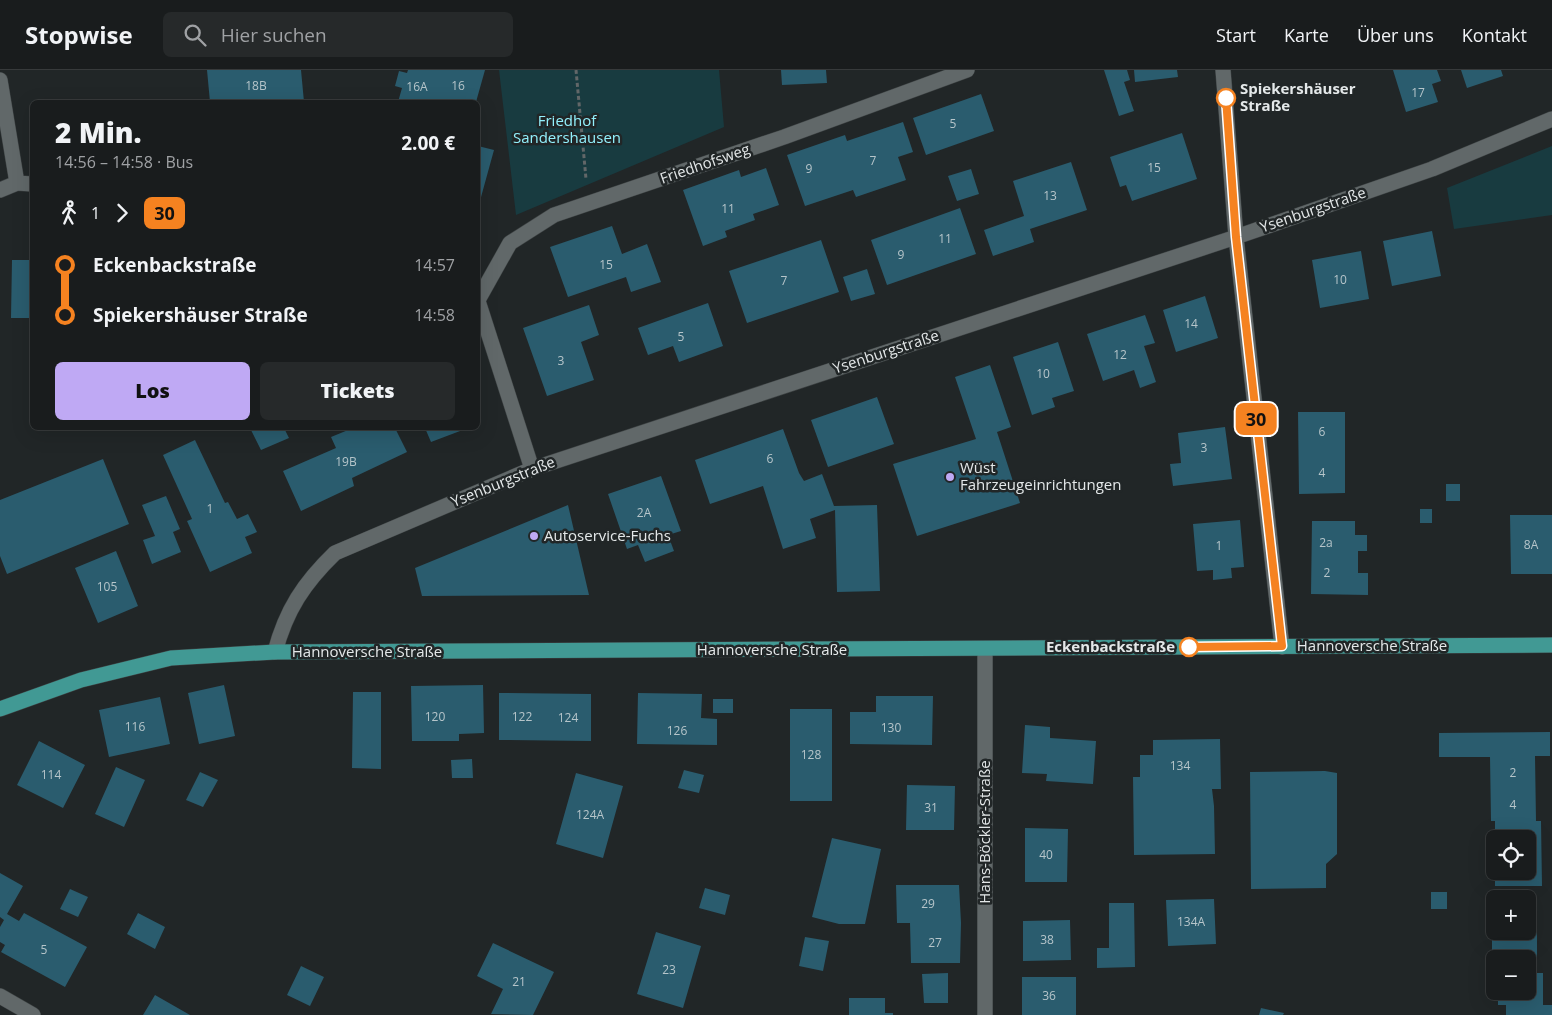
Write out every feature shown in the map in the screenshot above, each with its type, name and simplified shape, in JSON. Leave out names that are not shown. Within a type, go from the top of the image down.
[{"type":"main road","name":"Hannoversche Straße","points":[[0,709],[81,680],[171,658],[275,652],[1552,645]]},
{"type":"street","name":"Friedhofsweg","points":[[480,296],[510,243],[554,215],[784,137],[967,70]]},
{"type":"street","points":[[1224,70],[1236,237],[1282,646]]},
{"type":"street","points":[[0,80],[25,184],[0,190]]},
{"type":"street","name":"Ysenburgstraße","points":[[275,652],[280,633],[298,596],[315,573],[335,553],[532,469],[1236,237],[1432,168],[1552,119]]},
{"type":"street","name":"Friedhofsweg","points":[[480,306],[532,469]]},
{"type":"street","name":"Hans-Böckler-Straße","points":[[985,649],[985,1015]]},
{"type":"street","points":[[0,996],[33,1015]]},
{"type":"path","points":[[576,70],[589,203]]},
{"type":"green space","name":"Friedhof Sandershausen","points":[[499,70],[719,70],[724,127],[516,215]]},
{"type":"green space","points":[[1552,146],[1552,215],[1454,229],[1447,188]]},
{"type":"building","points":[[207,70],[301,70],[304,100],[210,100]]},
{"type":"building","points":[[408,70],[485,70],[477,100],[399,100],[402,88],[395,86],[399,71],[407,73]]},
{"type":"building","points":[[781,70],[826,70],[827,83],[782,85]]},
{"type":"building","points":[[1104,70],[1127,70],[1130,80],[1124,82],[1134,111],[1119,116]]},
{"type":"building","points":[[1134,70],[1177,70],[1178,77],[1135,82]]},
{"type":"building","points":[[1393,70],[1437,70],[1441,81],[1432,84],[1438,102],[1406,112]]},
{"type":"building","points":[[1461,70],[1501,70],[1503,76],[1467,88]]},
{"type":"building","points":[[981,94],[994,131],[926,155],[913,118]]},
{"type":"building","points":[[903,122],[913,152],[898,157],[906,180],[856,197],[853,190],[805,206],[787,155],[845,135],[847,141]]},
{"type":"building","points":[[1182,133],[1197,179],[1132,201],[1126,185],[1120,187],[1110,157]]},
{"type":"building","points":[[480,146],[494,150],[480,201]]},
{"type":"building","points":[[1071,162],[1087,210],[1030,229],[1034,242],[993,256],[984,230],[1024,216],[1013,181]]},
{"type":"building","points":[[766,168],[779,205],[753,214],[755,220],[725,231],[727,237],[703,246],[683,190],[739,170],[741,177]]},
{"type":"building","points":[[971,169],[979,194],[957,201],[948,176]]},
{"type":"building","points":[[960,208],[976,254],[887,285],[871,240]]},
{"type":"building","points":[[612,226],[622,254],[647,244],[661,282],[631,292],[626,277],[568,297],[550,247]]},
{"type":"building","points":[[1432,231],[1441,276],[1392,286],[1383,241]]},
{"type":"building","points":[[821,240],[839,292],[747,323],[729,271]]},
{"type":"building","points":[[1361,251],[1369,299],[1320,308],[1312,260]]},
{"type":"building","points":[[12,260],[30,260],[30,323],[29,318],[11,318]]},
{"type":"building","points":[[867,269],[875,294],[851,301],[843,277]]},
{"type":"building","points":[[1205,296],[1218,338],[1176,352],[1163,310]]},
{"type":"building","points":[[708,303],[723,346],[679,362],[673,346],[648,355],[638,328]]},
{"type":"building","points":[[589,305],[599,335],[581,342],[594,380],[547,396],[523,328]]},
{"type":"building","points":[[1145,315],[1155,343],[1144,346],[1156,382],[1140,388],[1134,370],[1103,381],[1087,334]]},
{"type":"building","points":[[1058,342],[1074,391],[1052,398],[1055,407],[1032,415],[1013,357]]},
{"type":"building","points":[[990,365],[1011,427],[997,432],[1020,503],[917,536],[893,464],[976,439],[955,377]]},
{"type":"building","points":[[877,397],[894,444],[828,467],[811,420]]},
{"type":"building","points":[[1298,412],[1345,412],[1345,493],[1299,494]]},
{"type":"building","points":[[1225,427],[1232,479],[1173,486],[1170,464],[1181,463],[1178,433]]},
{"type":"building","points":[[783,429],[799,473],[804,481],[822,474],[834,506],[877,505],[880,591],[837,592],[835,510],[810,519],[816,538],[783,549],[763,486],[710,504],[695,460]]},
{"type":"building","points":[[251,430],[285,430],[289,438],[261,450]]},
{"type":"building","points":[[348,430],[396,430],[407,452],[352,478],[354,486],[301,511],[283,471],[336,448],[331,437]]},
{"type":"building","points":[[426,430],[463,430],[431,442]]},
{"type":"building","points":[[195,440],[225,503],[228,502],[237,519],[248,514],[257,532],[245,537],[252,553],[210,572],[187,521],[192,519],[163,455]]},
{"type":"building","points":[[103,459],[129,524],[7,574],[0,556],[0,500]]},
{"type":"building","points":[[661,476],[681,531],[668,535],[674,551],[645,562],[638,545],[627,549],[608,494]]},
{"type":"building","points":[[1446,484],[1460,484],[1460,501],[1446,501]]},
{"type":"building","points":[[166,496],[180,529],[173,532],[181,552],[152,564],[143,540],[155,536],[142,505]]},
{"type":"building","name":"Autoservice-Fuchs","points":[[568,505],[589,595],[422,596],[415,568]]},
{"type":"building","points":[[1420,509],[1432,509],[1432,523],[1420,523]]},
{"type":"building","points":[[1510,515],[1552,515],[1552,574],[1511,574]]},
{"type":"building","points":[[1240,520],[1244,567],[1231,568],[1232,578],[1213,580],[1213,570],[1197,571],[1193,524]]},
{"type":"building","points":[[1312,521],[1355,521],[1355,535],[1367,535],[1367,551],[1358,551],[1358,573],[1368,573],[1368,595],[1311,594]]},
{"type":"building","points":[[116,551],[138,606],[98,623],[75,568]]},
{"type":"building","points":[[224,685],[235,736],[199,744],[188,693]]},
{"type":"building","points":[[483,685],[484,733],[459,734],[459,741],[412,741],[411,686]]},
{"type":"building","points":[[353,692],[381,692],[381,769],[352,768]]},
{"type":"building","points":[[499,693],[591,694],[591,741],[499,740]]},
{"type":"building","points":[[638,693],[702,694],[701,718],[717,719],[717,745],[637,744]]},
{"type":"building","points":[[876,696],[933,696],[932,745],[850,744],[850,712],[876,712]]},
{"type":"building","points":[[160,697],[170,744],[109,757],[99,710]]},
{"type":"building","points":[[713,699],[733,699],[733,713],[713,713]]},
{"type":"building","points":[[790,709],[832,709],[832,801],[790,801]]},
{"type":"building","points":[[1025,725],[1050,727],[1050,738],[1096,741],[1093,784],[1046,781],[1047,774],[1022,773]]},
{"type":"building","points":[[1550,732],[1550,756],[1535,756],[1536,821],[1541,821],[1542,886],[1495,886],[1495,880],[1536,880],[1536,830],[1495,830],[1495,821],[1491,821],[1490,757],[1439,757],[1439,733]]},
{"type":"building","points":[[1220,739],[1221,789],[1212,789],[1215,854],[1134,855],[1133,777],[1140,777],[1140,755],[1153,755],[1153,740]]},
{"type":"building","points":[[39,741],[85,765],[63,808],[17,785]]},
{"type":"building","points":[[472,759],[473,778],[452,778],[451,760]]},
{"type":"building","points":[[116,767],[145,780],[124,827],[95,814]]},
{"type":"building","points":[[684,770],[704,775],[699,793],[678,788]]},
{"type":"building","points":[[1325,771],[1337,773],[1337,854],[1326,864],[1326,888],[1251,889],[1250,772]]},
{"type":"building","points":[[200,772],[218,780],[203,807],[186,800]]},
{"type":"building","points":[[576,773],[623,786],[603,858],[556,844]]},
{"type":"building","points":[[907,785],[955,786],[954,830],[906,830]]},
{"type":"building","points":[[1025,828],[1068,829],[1067,882],[1025,882]]},
{"type":"building","points":[[832,838],[881,849],[865,924],[839,924],[812,917]]},
{"type":"building","points":[[0,873],[23,886],[7,914],[19,921],[24,913],[87,947],[65,987],[1,952],[5,945],[0,942],[0,927],[4,920],[0,917]]},
{"type":"building","points":[[896,885],[959,885],[961,923],[960,963],[911,963],[910,923],[897,923]]},
{"type":"building","points":[[705,888],[730,895],[725,915],[699,908]]},
{"type":"building","points":[[70,889],[88,897],[78,917],[60,909]]},
{"type":"building","points":[[1431,892],[1447,892],[1447,909],[1431,909]]},
{"type":"building","points":[[1214,899],[1216,944],[1168,946],[1166,900]]},
{"type":"building","points":[[1109,903],[1134,903],[1135,967],[1097,968],[1097,948],[1109,948]]},
{"type":"building","points":[[1537,909],[1537,973],[1543,973],[1543,1005],[1552,1005],[1552,1015],[1506,1015],[1506,1005],[1498,1005],[1498,1000],[1536,1000],[1536,950],[1492,950],[1492,940],[1536,940]]},
{"type":"building","points":[[138,913],[165,927],[155,949],[127,934]]},
{"type":"building","points":[[1070,920],[1071,960],[1023,961],[1023,921]]},
{"type":"building","points":[[656,932],[701,946],[683,1008],[637,994]]},
{"type":"building","points":[[805,937],[829,941],[823,971],[799,966]]},
{"type":"building","points":[[493,943],[554,972],[533,1015],[491,1014],[503,989],[477,976]]},
{"type":"building","points":[[301,966],[324,977],[310,1006],[287,995]]},
{"type":"building","points":[[948,973],[948,1003],[924,1003],[922,974]]},
{"type":"building","points":[[1022,977],[1076,977],[1076,1015],[1022,1015]]},
{"type":"building","points":[[155,995],[190,1015],[143,1015]]},
{"type":"building","points":[[849,998],[885,998],[885,1013],[893,1013],[893,1015],[849,1015]]},
{"type":"building","points":[[1261,1008],[1284,1013],[1283,1015],[1259,1015]]},
{"type":"bus line","name":"30","points":[[1189,647],[1282,646],[1236,237],[1226,98]]},
{"type":"place","name":"Spiekershäuser Straße","points":[[1226,98]]},
{"type":"place","name":"Wüst Fahrzeugeinrichtungen","points":[[950,477]]},
{"type":"place","name":"Autoservice-Fuchs","points":[[534,536]]},
{"type":"place","name":"Eckenbackstraße","points":[[1189,647]]}]
